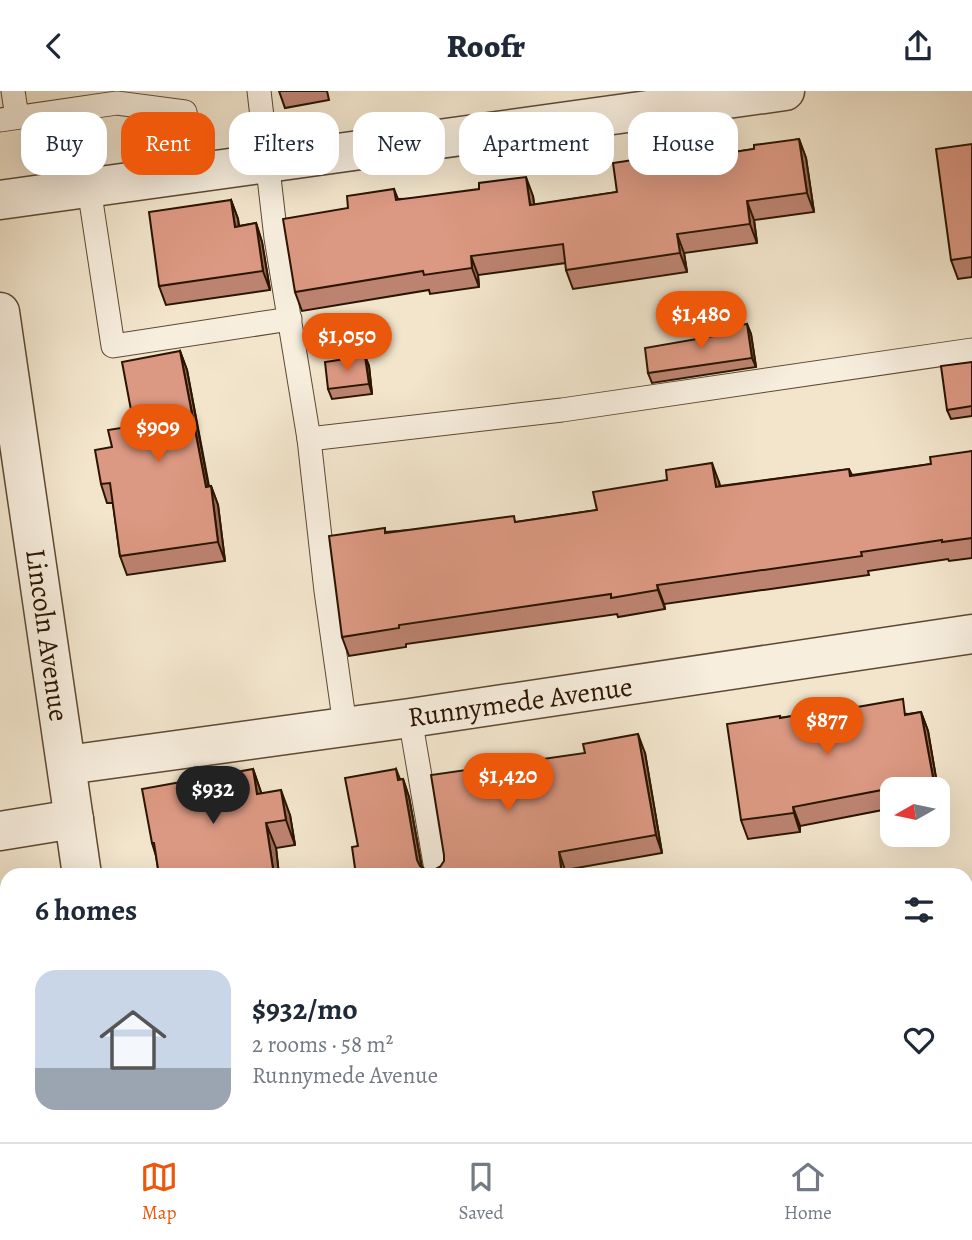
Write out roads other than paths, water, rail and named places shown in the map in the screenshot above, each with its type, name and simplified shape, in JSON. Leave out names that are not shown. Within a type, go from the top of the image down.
[{"type":"street","points":[[339,149],[572,105],[785,91]]},
{"type":"street","points":[[0,200],[174,175]]},
{"type":"street","name":"Lincoln Avenue","points":[[0,312],[81,868]]},
{"type":"street","name":"Runnymede Avenue","points":[[67,765],[410,718],[972,634]]},
{"type":"street","points":[[0,831],[74,819]]},
{"type":"lane","points":[[13,91],[9,118],[64,100],[116,97],[185,112]]},
{"type":"lane","points":[[259,91],[261,112]]},
{"type":"lane","points":[[269,175],[276,238],[309,439],[345,726]]},
{"type":"lane","points":[[89,188],[113,346],[290,319]]},
{"type":"lane","points":[[309,439],[562,410],[972,350]]},
{"type":"lane","points":[[410,718],[437,868]]}]
